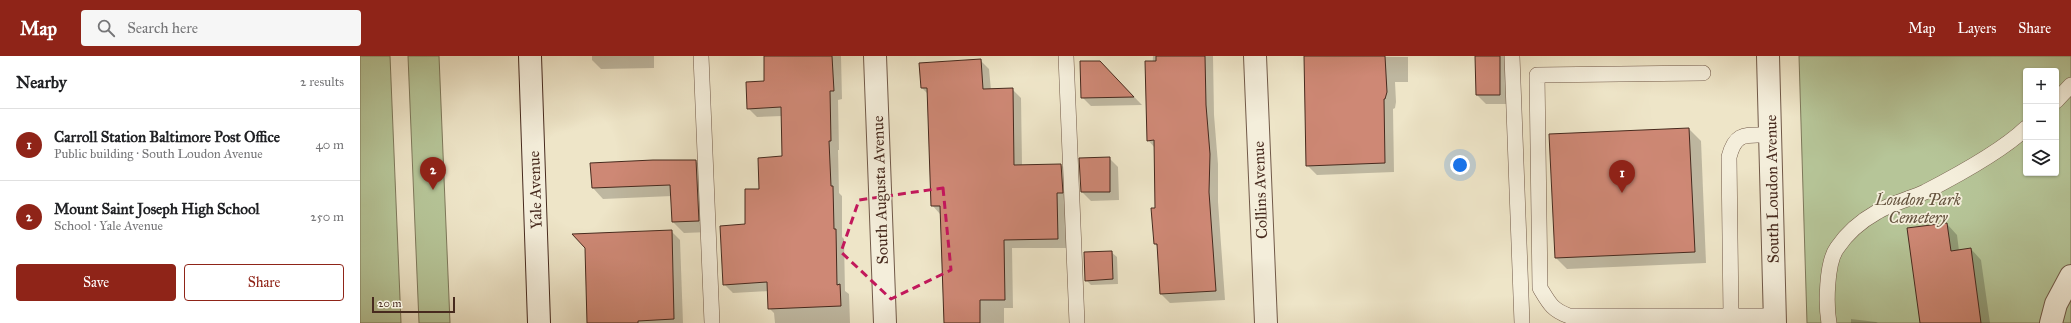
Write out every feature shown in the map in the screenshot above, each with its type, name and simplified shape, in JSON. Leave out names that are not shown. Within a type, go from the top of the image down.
[{"type":"street","name":"Yale Avenue","points":[[530,56],[539,323]]},
{"type":"street","name":"South Augusta Avenue","points":[[875,56],[885,323]]},
{"type":"street","name":"Collins Avenue","points":[[1255,56],[1266,323]]},
{"type":"street","name":"South Loudon Avenue","points":[[1768,56],[1775,320]]},
{"type":"street","points":[[2051,323],[2056,304],[2071,276]]},
{"type":"lane","points":[[701,56],[712,323]]},
{"type":"lane","points":[[1066,56],[1078,323]]},
{"type":"lane","points":[[1512,56],[1522,323]]},
{"type":"lane","points":[[1703,73],[1537,75],[1540,288],[1548,302],[1557,312],[1569,316],[1731,316],[1775,320]]},
{"type":"lane","points":[[2059,98],[2071,85]]},
{"type":"lane","points":[[1829,323],[1827,313],[1828,282],[1836,249],[1854,227],[1878,211],[1924,192],[1975,164],[2023,130]]},
{"type":"lane","points":[[1731,316],[1729,157],[1733,143],[1742,136],[1771,135]]},
{"type":"highlighted area","points":[[943,188],[951,270],[891,299],[841,252],[859,200]]},
{"type":"green space","points":[[360,56],[390,56],[401,323],[360,323]]},
{"type":"green space","points":[[408,56],[439,56],[450,323],[419,323]]},
{"type":"green space","name":"Loudon Park Cemetery","points":[[1799,56],[2071,56],[2071,323],[1807,323]]},
{"type":"building","points":[[764,56],[832,56],[834,91],[830,91],[831,141],[829,141],[831,186],[833,186],[834,229],[836,229],[837,285],[840,284],[841,306],[768,309],[767,282],[723,285],[720,226],[745,224],[745,189],[759,189],[758,158],[782,156],[781,107],[747,109],[746,82],[764,81]]},
{"type":"building","points":[[1156,56],[1205,56],[1206,105],[1210,154],[1209,192],[1216,291],[1160,294],[1157,244],[1154,244],[1151,208],[1155,208],[1154,140],[1147,141],[1145,61],[1156,61]]},
{"type":"building","points":[[1304,56],[1385,56],[1387,92],[1384,99],[1385,163],[1306,166]]},
{"type":"building","points":[[1475,56],[1500,56],[1500,95],[1476,95]]},
{"type":"building","points":[[981,59],[983,89],[1013,88],[1014,165],[1061,164],[1063,193],[1057,193],[1058,239],[1004,240],[1005,300],[980,300],[980,323],[944,323],[940,206],[931,206],[927,88],[921,88],[919,63]]},
{"type":"building","points":[[1080,61],[1100,61],[1134,97],[1081,98]]},
{"type":"building","points":[[1689,128],[1695,252],[1555,258],[1549,134]]},
{"type":"building","points":[[1110,157],[1110,192],[1081,192],[1079,158]]},
{"type":"building","points":[[653,160],[696,160],[699,221],[672,222],[670,185],[592,188],[590,163]]},
{"type":"building","points":[[1947,223],[1951,251],[1971,248],[1981,323],[1920,323],[1907,228]]},
{"type":"building","points":[[672,230],[674,319],[638,321],[638,323],[587,323],[585,248],[572,234]]},
{"type":"building","points":[[1112,251],[1113,279],[1085,281],[1084,252]]},
{"type":"place","name":"Mount Saint Joseph High School","points":[[433,190]]},
{"type":"place","name":"Carroll Station Baltimore Post Office","points":[[1622,193]]}]
